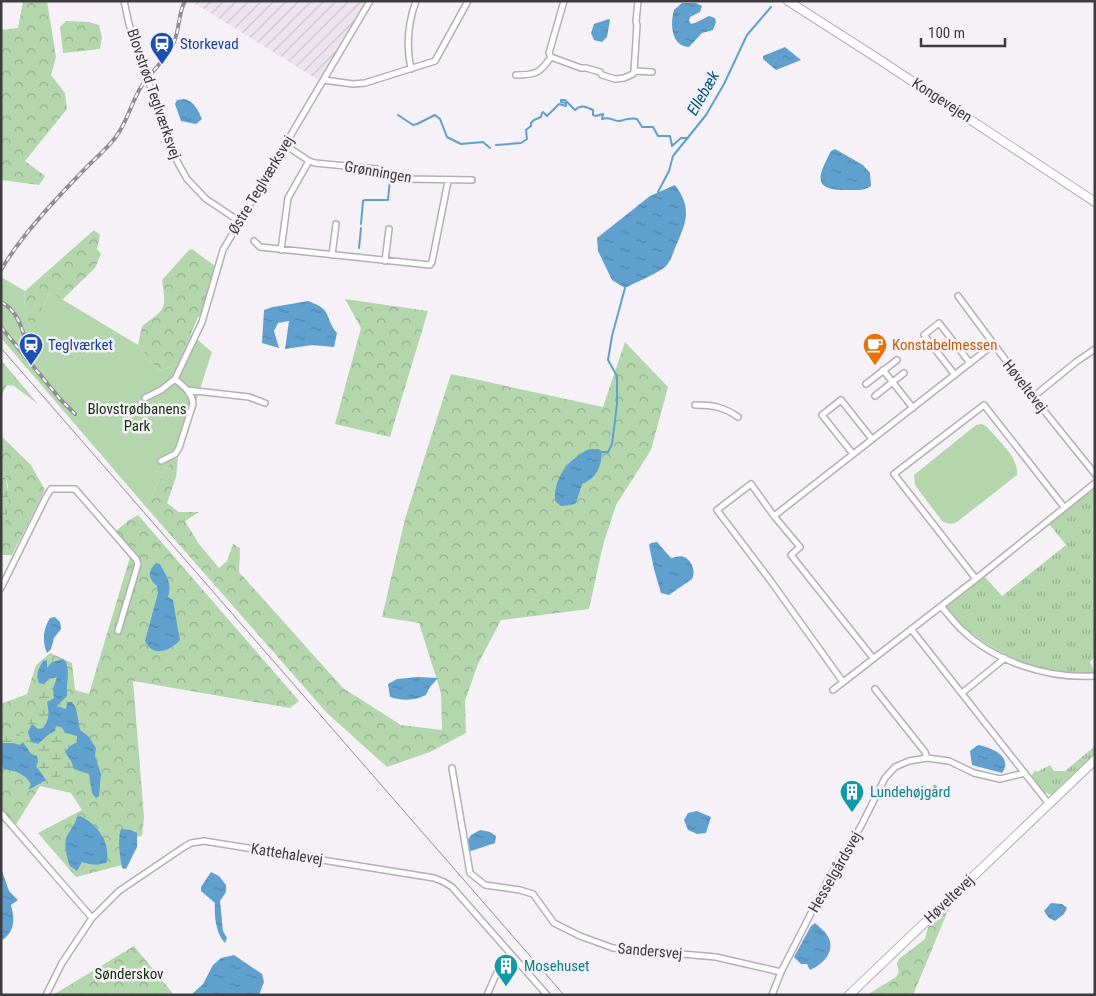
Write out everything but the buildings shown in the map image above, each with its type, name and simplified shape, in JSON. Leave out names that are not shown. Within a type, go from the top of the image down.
[{"type":"main road","name":"Kongevejen","points":[[788,1],[1095,202]]},
{"type":"main road","name":"Høveltevej","points":[[849,995],[1095,760]]},
{"type":"street","name":"Blovstrød Teglværksvej","points":[[124,1],[129,24],[173,154],[188,179],[206,199],[239,221]]},
{"type":"street","name":"Østre Teglværksvej","points":[[146,398],[161,390],[175,379],[202,322],[223,250],[370,1]]},
{"type":"street","points":[[411,69],[409,59],[410,23],[416,1]]},
{"type":"street","points":[[324,80],[353,84],[365,82],[435,61],[468,1]]},
{"type":"street","points":[[551,57],[549,52],[564,1]]},
{"type":"street","points":[[551,57],[581,68],[600,72],[602,75],[615,79],[627,78],[634,71],[638,1]]},
{"type":"street","points":[[516,75],[528,75],[541,71],[551,57]]},
{"type":"street","points":[[634,71],[652,72]]},
{"type":"street","name":"Grønningen","points":[[285,145],[309,161],[377,169],[408,179],[472,180]]},
{"type":"street","points":[[282,250],[288,198],[309,161]]},
{"type":"street","points":[[254,241],[260,247],[282,250],[430,265],[448,181]]},
{"type":"street","points":[[332,255],[336,224]]},
{"type":"street","points":[[385,261],[389,230]]},
{"type":"street","name":"Høveltevej","points":[[958,296],[1033,397],[1095,474]]},
{"type":"street","points":[[955,375],[924,335],[939,323],[970,363]]},
{"type":"street","points":[[774,516],[994,344]]},
{"type":"street","points":[[1033,397],[1095,349]]},
{"type":"street","points":[[866,384],[897,360]]},
{"type":"street","points":[[883,370],[912,408]]},
{"type":"street","points":[[875,396],[904,374]]},
{"type":"street","points":[[161,461],[175,454],[179,448],[193,404],[192,397],[187,390],[175,379]]},
{"type":"street","points":[[187,390],[249,397],[265,402]]},
{"type":"street","points":[[853,454],[822,415],[841,400],[872,440]]},
{"type":"street","points":[[695,405],[713,405],[727,410],[738,417]]},
{"type":"street","points":[[976,579],[894,474],[984,405],[1064,507]]},
{"type":"street","points":[[833,690],[976,579],[1095,483]]},
{"type":"street","points":[[843,682],[717,510],[751,484],[800,547],[791,554],[873,658]]},
{"type":"street","points":[[1,588],[51,489],[75,489],[136,559],[138,564],[118,631]]},
{"type":"street","points":[[941,606],[961,629],[980,644],[1005,658],[1040,671],[1058,675],[1095,676]]},
{"type":"street","points":[[911,629],[1049,804]]},
{"type":"street","points":[[962,693],[1005,658]]},
{"type":"street","points":[[876,689],[925,752],[927,758]]},
{"type":"street","name":"Hesselgårdsvej","points":[[772,995],[781,972],[829,878],[861,826],[885,778],[895,768],[910,760],[927,758],[949,762],[974,773],[1000,779],[1025,773]]},
{"type":"street","name":"Sandersvej","points":[[452,768],[470,873],[486,885],[534,894],[554,923],[580,936],[613,948],[716,957],[781,972]]},
{"type":"street","points":[[1,813],[92,918]]},
{"type":"street","name":"Kattehalevej","points":[[46,995],[62,963],[92,918],[119,891],[191,842],[204,841],[434,878],[444,882],[452,888],[547,995]]},
{"type":"street","points":[[487,995],[498,968],[513,957]]},
{"type":"shaded area","points":[[191,1],[368,1],[320,81]]},
{"type":"green space","points":[[23,1],[47,1],[56,57],[51,75],[65,93],[67,109],[25,161],[45,176],[39,185],[1,180],[1,30],[18,28]]},
{"type":"green space","points":[[66,21],[89,22],[99,25],[102,37],[100,49],[63,53],[60,27]]},
{"type":"green space","points":[[94,230],[100,235],[97,249],[101,254],[95,268],[62,300],[50,292],[35,324],[29,324],[24,311],[25,291]]},
{"type":"green space","points":[[192,249],[215,266],[201,316],[198,317],[178,364],[159,371],[138,345],[142,326],[163,308],[162,280]]},
{"type":"green space","name":"Blovstrødbanens Park","points":[[1,277],[25,291],[24,311],[29,324],[35,324],[50,292],[138,345],[159,371],[178,364],[191,334],[212,352],[178,457],[165,469],[146,507],[1,338]]},
{"type":"green space","points":[[345,299],[428,311],[390,437],[335,424],[361,328]]},
{"type":"green space","points":[[625,342],[668,387],[651,450],[616,505],[603,545],[589,609],[501,620],[478,664],[465,701],[466,733],[430,752],[387,767],[327,713],[146,507],[165,469],[178,457],[176,477],[167,503],[179,512],[199,512],[185,521],[199,544],[219,568],[227,561],[233,544],[240,548],[239,572],[343,688],[401,725],[442,730],[441,693],[419,623],[382,617],[405,519],[451,374],[603,407]]},
{"type":"green space","points":[[1,360],[38,404],[14,386],[7,385],[1,396]]},
{"type":"green space","points":[[982,424],[1002,443],[1011,456],[1015,462],[1017,475],[957,522],[946,523],[942,521],[915,485],[914,475],[976,425]]},
{"type":"green space","points":[[1,436],[31,465],[45,490],[12,555],[1,555],[1,533],[8,486],[1,461]]},
{"type":"green space","points":[[1,461],[6,480],[8,506],[1,533]]},
{"type":"green space","points":[[1095,486],[1095,656],[1090,662],[1095,673],[1061,672],[1044,669],[1012,658],[983,641],[952,616],[946,605],[1007,557],[985,577],[1002,596],[1066,545],[1050,525],[1036,533]]},
{"type":"green space","points":[[138,515],[299,701],[290,708],[133,681],[144,817],[142,836],[120,840],[122,865],[76,877],[38,833],[82,810],[71,793],[40,786],[15,826],[1,809],[1,704],[27,694],[36,665],[50,653],[72,663],[75,690],[89,694],[130,557],[116,531]]},
{"type":"green space","points":[[57,676],[53,690],[54,698],[48,708],[49,716],[46,723],[43,728],[38,729],[32,724],[38,744],[55,731],[56,726],[61,727],[66,733],[77,736],[78,742],[70,746],[65,752],[74,769],[82,773],[46,780],[23,742],[20,745],[1,743],[1,739],[4,735],[20,736],[20,733],[34,716],[41,703],[37,698],[37,678],[39,683]]},
{"type":"green space","points":[[1095,746],[1095,753],[1051,795],[1044,792],[1031,777],[1035,770],[1037,772],[1050,765],[1054,771],[1065,771]]},
{"type":"green space","points":[[951,903],[913,995],[867,995],[896,977],[899,972],[897,964],[899,959],[925,939],[928,927],[934,918]]},
{"type":"green space","name":"Sønderskov","points":[[134,946],[174,995],[53,995]]},
{"type":"water","points":[[682,3],[696,3],[702,6],[700,12],[690,17],[689,21],[691,24],[709,16],[715,18],[716,22],[713,30],[702,33],[689,47],[678,43],[672,28],[674,10]]},
{"type":"water","points":[[609,19],[607,37],[602,42],[594,40],[591,33],[594,24]]},
{"type":"water","points":[[785,47],[801,60],[776,70],[763,59],[763,56]]},
{"type":"water","points":[[184,99],[193,104],[202,119],[196,124],[181,121],[175,104],[177,100]]},
{"type":"water","points":[[835,149],[863,165],[870,173],[871,186],[857,190],[836,190],[823,185],[821,175],[823,168],[831,151]]},
{"type":"water","points":[[675,185],[684,201],[686,216],[671,258],[664,268],[625,288],[612,280],[598,251],[597,238],[650,196]]},
{"type":"water","points":[[308,301],[322,307],[327,314],[337,333],[334,347],[312,345],[285,349],[289,321],[278,323],[274,331],[279,348],[262,343],[264,310]]},
{"type":"water","points":[[589,449],[599,449],[602,452],[601,462],[597,471],[591,479],[582,484],[576,503],[561,506],[555,501],[555,492],[560,476],[575,458]]},
{"type":"water","points":[[657,542],[671,558],[681,556],[687,559],[691,563],[693,570],[692,579],[669,595],[661,593],[654,569],[649,545]]},
{"type":"water","points":[[156,563],[160,564],[168,580],[168,597],[173,600],[180,640],[167,650],[162,651],[152,650],[145,641],[158,593],[157,586],[150,578],[151,569]]},
{"type":"water","points":[[55,617],[60,622],[61,629],[54,638],[51,649],[47,653],[44,645],[45,631],[50,618]]},
{"type":"water","points":[[63,659],[66,662],[68,671],[67,696],[57,706],[66,709],[67,702],[72,702],[76,708],[80,730],[88,736],[96,748],[95,756],[101,774],[99,796],[96,798],[92,793],[89,774],[74,769],[65,752],[77,742],[77,736],[66,733],[61,727],[56,726],[55,731],[38,744],[31,742],[28,732],[32,724],[38,729],[43,728],[48,716],[47,702],[54,698],[53,689],[57,677],[49,679],[44,684],[39,683],[37,674],[40,666],[43,661],[47,660],[47,668],[52,662]]},
{"type":"water","points":[[438,678],[426,695],[408,700],[390,697],[388,684],[397,679]]},
{"type":"water","points":[[23,742],[31,754],[37,756],[38,762],[36,766],[46,780],[28,790],[31,784],[26,777],[4,769],[1,765],[1,743],[20,745]]},
{"type":"water","points":[[978,745],[989,748],[1003,758],[1005,767],[1002,773],[972,765],[970,751]]},
{"type":"water","points":[[697,811],[711,817],[706,833],[697,834],[688,830],[684,820],[688,813]]},
{"type":"water","points":[[80,816],[92,824],[101,834],[107,847],[107,862],[95,865],[82,862],[77,871],[70,866],[65,841],[77,817]]},
{"type":"water","points":[[121,829],[137,833],[137,847],[126,869],[122,868],[120,853],[119,838]]},
{"type":"water","points":[[480,830],[490,832],[496,836],[495,843],[468,852],[466,843],[471,835]]},
{"type":"water","points":[[1,868],[9,891],[18,900],[11,905],[13,925],[11,930],[1,941]]},
{"type":"water","points":[[211,872],[219,876],[226,885],[226,892],[220,901],[223,931],[227,938],[225,943],[216,924],[215,903],[201,891],[201,887]]},
{"type":"water","points":[[1051,903],[1062,904],[1067,908],[1064,914],[1055,921],[1049,918],[1044,911]]},
{"type":"water","points":[[815,923],[827,935],[831,946],[828,956],[810,970],[807,964],[801,964],[794,957],[811,926]]},
{"type":"water","points":[[234,955],[262,974],[264,982],[259,995],[191,995],[203,984],[213,965],[221,958]]},
{"type":"waterway","name":"Ellebæk","points":[[658,192],[669,171],[673,156],[706,115],[724,84],[747,35],[771,7]]},
{"type":"waterway","points":[[496,145],[521,143],[527,139],[526,130],[534,120],[541,117],[543,112],[547,116],[559,104],[566,106],[566,103],[561,102],[561,100],[565,100],[575,110],[584,107],[593,110],[593,115],[603,114],[602,119],[607,118],[617,121],[630,118],[637,119],[642,127],[653,127],[658,136],[670,136],[672,146],[681,138],[688,138]]},
{"type":"waterway","points":[[398,115],[413,125],[435,115],[440,119],[447,137],[461,144],[483,142],[490,148]]},
{"type":"waterway","points":[[361,224],[363,201],[388,200],[390,179]]},
{"type":"waterway","points":[[359,248],[361,228]]},
{"type":"waterway","name":"Ellebæk","points":[[602,452],[608,452],[612,444],[617,404],[617,376],[608,360],[612,336],[625,288]]},
{"type":"tram line","points":[[1,348],[564,995]]},
{"type":"railway","points":[[1,270],[38,220],[115,138],[141,87],[171,48],[176,37],[185,1]]},
{"type":"railway","points":[[1,302],[18,319],[31,357]]},
{"type":"railway","points":[[1,327],[60,399],[75,414]]},
{"type":"place","name":"Storkevad","points":[[162,65]]},
{"type":"place","name":"Teglværket","points":[[31,366]]},
{"type":"place","name":"Konstabelmessen","points":[[875,366]]},
{"type":"place","name":"Lundehøjgård","points":[[852,813]]},
{"type":"place","name":"Mosehuset","points":[[506,987]]}]
